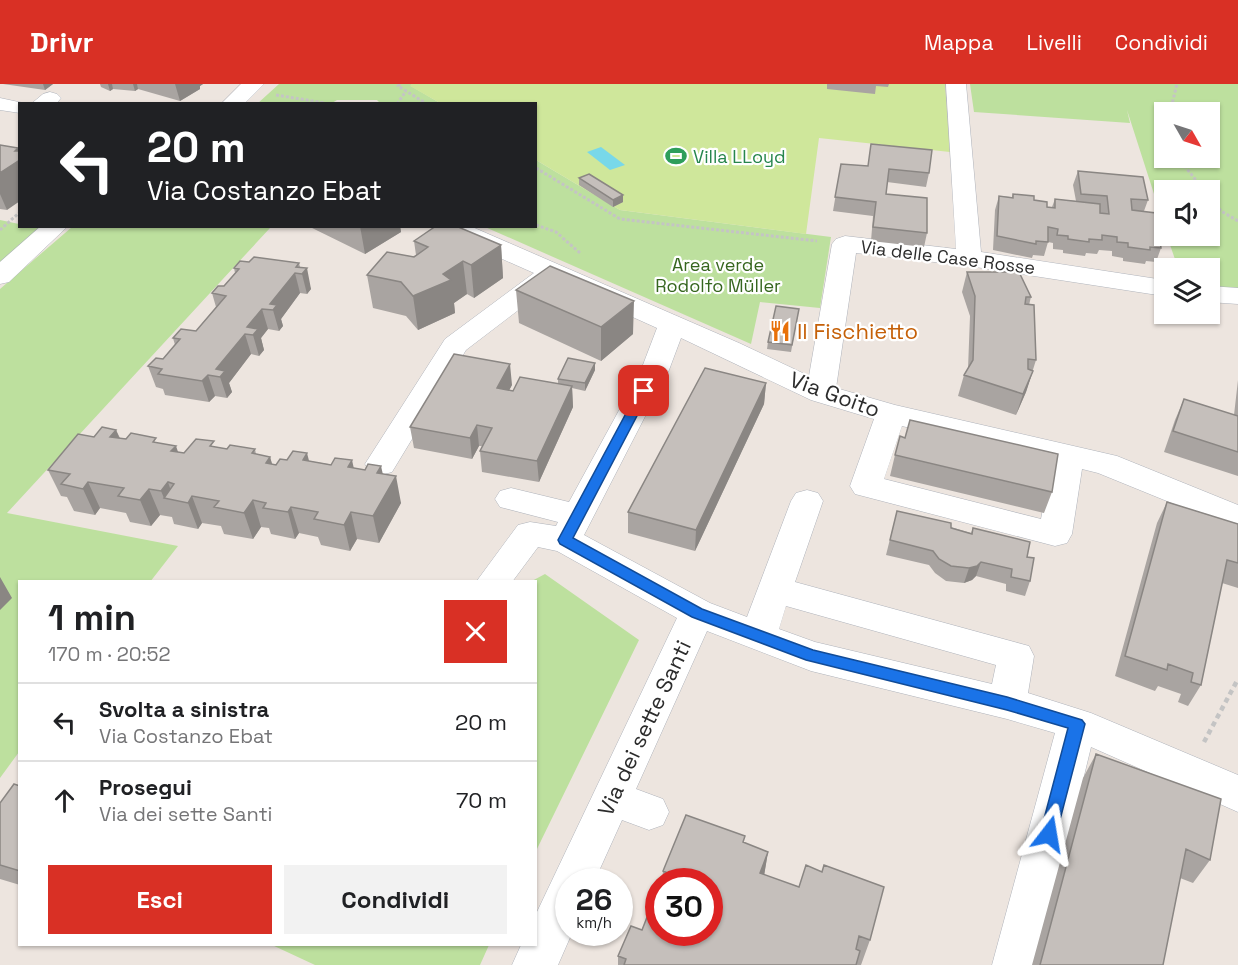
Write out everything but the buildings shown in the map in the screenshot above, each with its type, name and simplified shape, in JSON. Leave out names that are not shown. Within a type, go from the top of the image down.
[{"type":"street","points":[[233,102],[254,84]]},
{"type":"street","points":[[956,84],[969,258]]},
{"type":"street","points":[[0,104],[18,107]]},
{"type":"street","points":[[0,276],[54,228]]},
{"type":"street","name":"Via Goito","points":[[441,230],[551,273],[729,349],[849,407],[891,414],[1069,454],[1138,476],[1238,518]]},
{"type":"street","name":"Via delle Case Rosse","points":[[821,393],[845,244],[969,258],[1154,286]]},
{"type":"street","points":[[381,464],[455,345],[551,273]]},
{"type":"street","points":[[1220,295],[1238,296]]},
{"type":"street","points":[[511,499],[571,528],[655,370],[672,325]]},
{"type":"street","points":[[655,370],[710,350],[729,349]]},
{"type":"street","points":[[891,414],[866,486],[1055,534],[1069,454]]},
{"type":"street","points":[[759,636],[807,501]]},
{"type":"street","name":"Via dei sette Santi","points":[[495,580],[530,534],[571,528],[697,613],[580,868]]},
{"type":"street","points":[[775,590],[1016,656],[1007,703]]},
{"type":"street","points":[[697,613],[811,656],[1007,703],[1077,724],[1238,794]]},
{"type":"street","points":[[1015,965],[1077,724]]},
{"type":"street","points":[[612,798],[649,812]]},
{"type":"street","points":[[535,965],[555,921]]},
{"type":"path","points":[[400,84],[398,86],[424,102]]},
{"type":"path","points":[[1172,102],[1177,84]]},
{"type":"path","points":[[398,102],[406,91]]},
{"type":"path","points":[[273,94],[312,102]]},
{"type":"path","points":[[1186,168],[1196,180]]},
{"type":"path","points":[[537,169],[620,219],[845,244]]},
{"type":"path","points":[[1220,211],[1238,221]]},
{"type":"path","points":[[0,230],[18,214]]},
{"type":"path","points":[[1189,771],[1238,679]]},
{"type":"green space","points":[[279,84],[412,84],[411,86],[438,102],[337,100],[334,102],[259,102]]},
{"type":"green space","name":"Villa LLoyd","points":[[412,84],[945,84],[950,152],[819,138],[806,234],[620,210],[537,161],[537,102],[438,102],[410,86]]},
{"type":"green space","points":[[970,84],[1238,84],[1238,296],[1220,293],[1220,258],[1175,258],[1170,246],[1220,246],[1220,180],[1154,180],[1154,194],[1127,110],[1130,123],[974,112]]},
{"type":"green space","name":"Area verde Rodolfo Müller","points":[[537,161],[620,210],[831,237],[820,308],[760,302],[751,344],[487,228],[537,228]]},
{"type":"green space","points":[[0,220],[18,224],[18,228],[45,228],[0,267]]},
{"type":"green space","points":[[71,228],[270,228],[7,513],[178,546],[152,580],[18,580],[18,753],[0,778],[0,289]]},
{"type":"green space","points":[[545,574],[639,640],[537,849],[537,580],[534,580]]},
{"type":"green space","points":[[274,946],[489,946],[480,965],[315,965]]},
{"type":"water","points":[[601,147],[625,165],[610,170],[587,152]]},
{"type":"place","name":"Villa LLoyd","points":[[676,156]]},
{"type":"place","name":"Il Fischietto","points":[[780,331]]},
{"type":"route","points":[[644,391],[565,540],[697,613],[811,656],[1007,703],[1077,724],[1049,834]]}]
